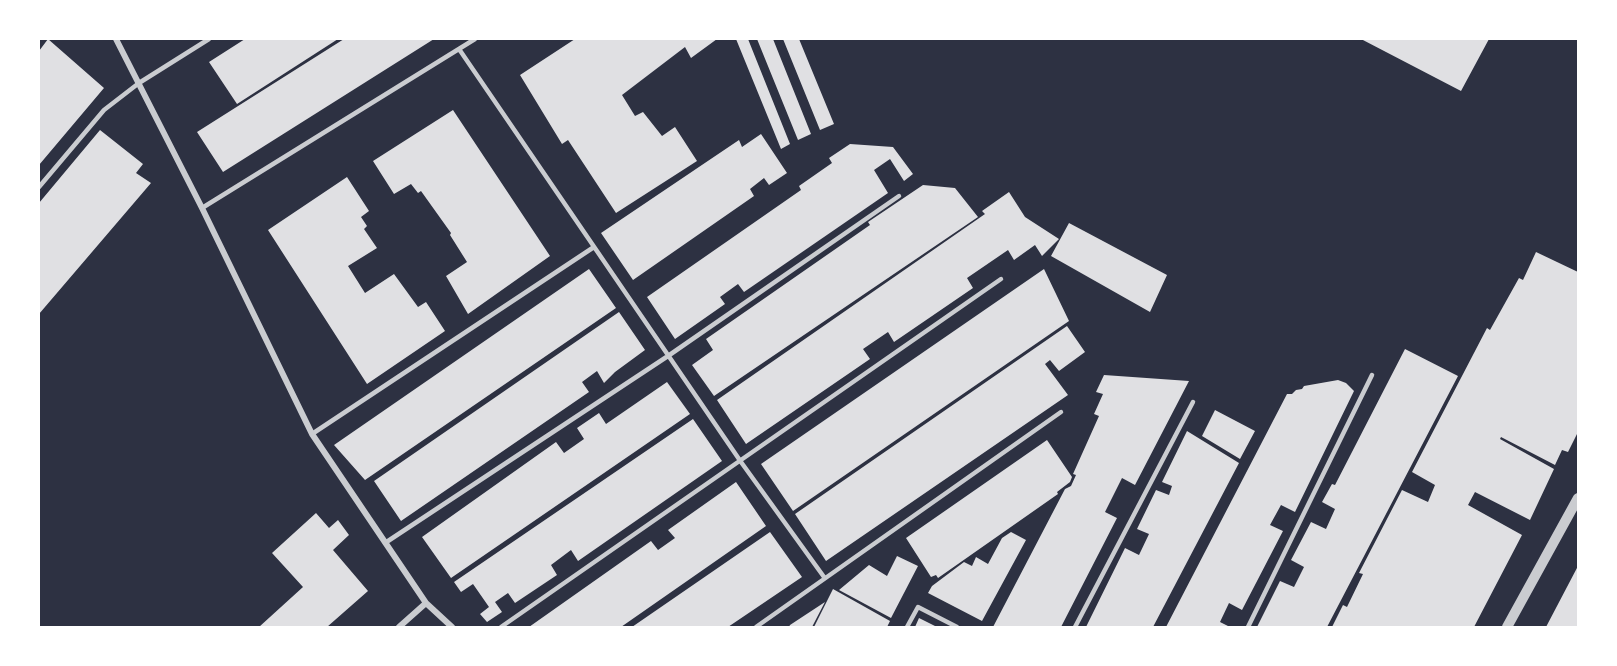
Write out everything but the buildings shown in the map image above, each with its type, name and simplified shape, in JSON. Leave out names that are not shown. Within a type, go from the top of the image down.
[{"type":"street","points":[[116,39],[202,207],[312,434],[426,603],[452,627]]},
{"type":"street","points":[[1507,627],[1578,498]]},
{"type":"street","points":[[399,627],[426,603]]},
{"type":"lane","points":[[39,187],[104,110],[139,83],[208,39]]},
{"type":"lane","points":[[202,207],[475,39]]},
{"type":"lane","points":[[459,49],[741,462],[824,577]]},
{"type":"lane","points":[[385,543],[668,356],[899,196]]},
{"type":"lane","points":[[312,434],[594,248]]},
{"type":"lane","points":[[501,627],[1001,279]]},
{"type":"lane","points":[[1248,627],[1372,375]]},
{"type":"lane","points":[[1075,627],[1192,402]]},
{"type":"lane","points":[[756,627],[1061,412]]},
{"type":"lane","points":[[907,627],[918,606],[957,627]]}]
